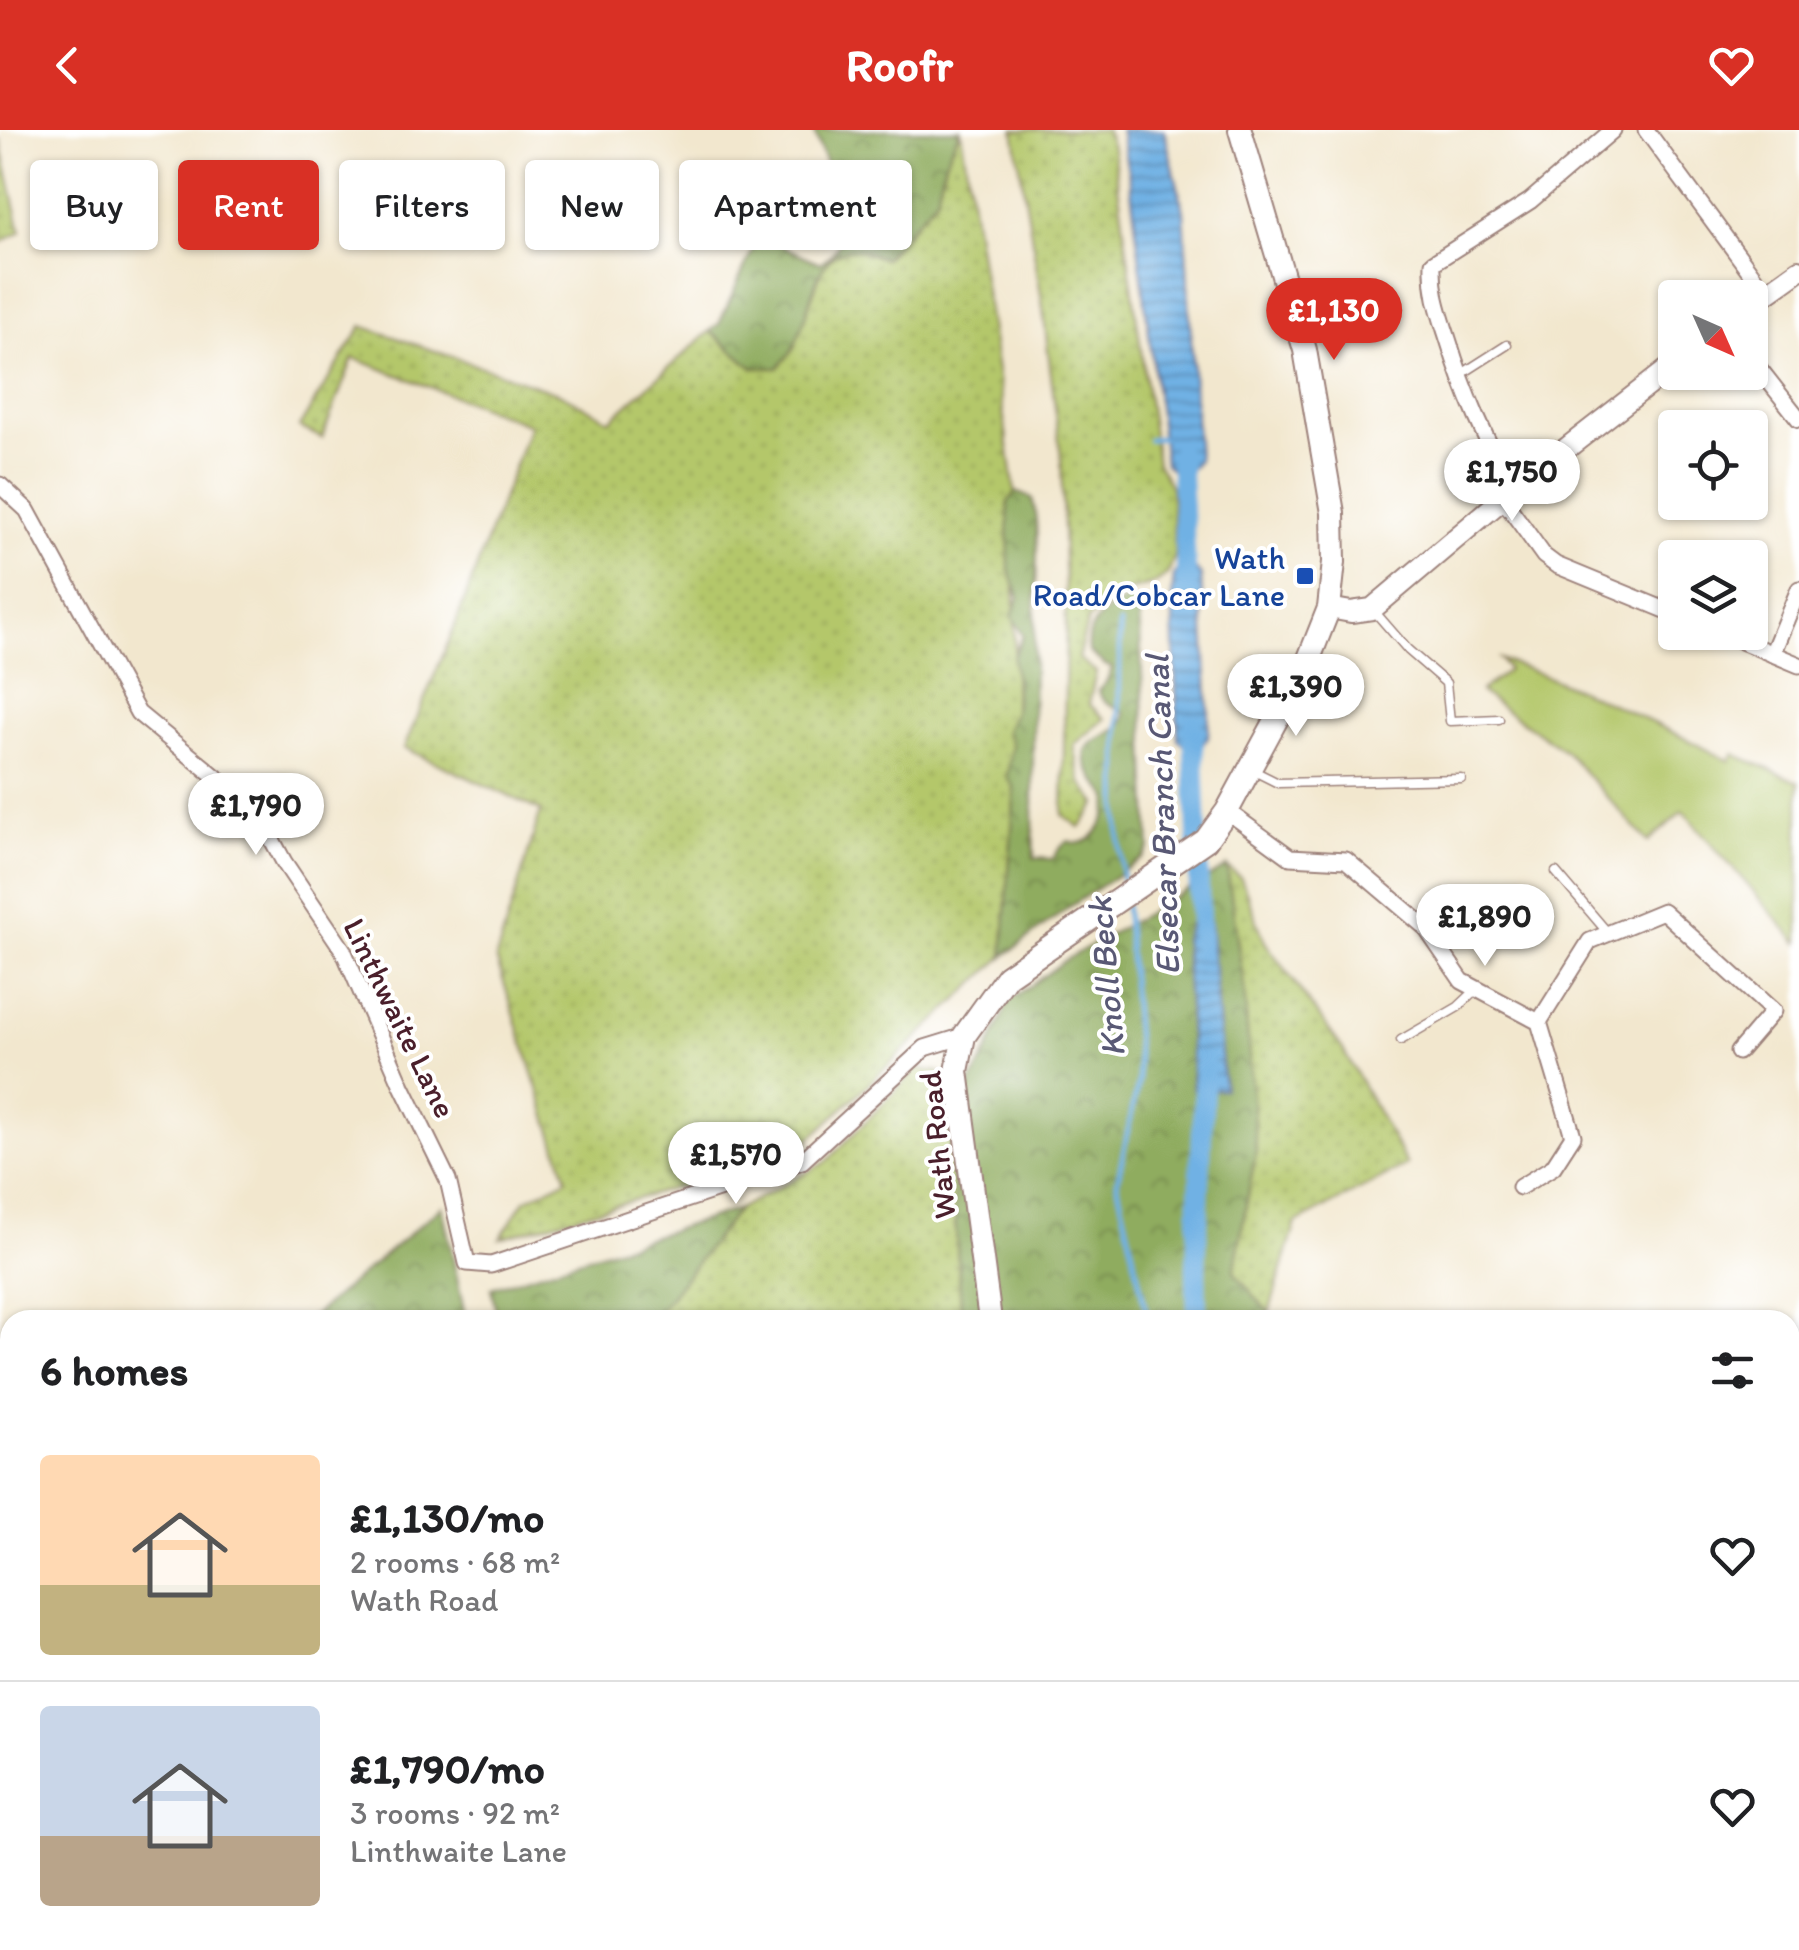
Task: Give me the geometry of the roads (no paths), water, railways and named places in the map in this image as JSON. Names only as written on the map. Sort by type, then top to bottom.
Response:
[{"type":"main road","points":[[1227,811],[1308,662],[1328,608],[1334,562],[1334,513],[1304,350],[1240,130]]},
{"type":"main road","name":"Wath Road","points":[[989,1310],[957,1072],[964,1036],[1007,976],[1206,840],[1227,811]]},
{"type":"street","points":[[1613,130],[1530,201],[1433,263],[1432,288],[1459,376],[1483,435],[1508,494],[1544,556],[1556,565],[1658,607]]},
{"type":"street","points":[[1646,130],[1746,280]]},
{"type":"street","points":[[1768,291],[1799,270]]},
{"type":"street","points":[[1328,608],[1352,612],[1372,609],[1508,494],[1658,377]]},
{"type":"street","points":[[1768,380],[1799,419]]},
{"type":"street","name":"Linthwaite Lane","points":[[0,486],[27,510],[138,713],[256,810],[284,862],[343,950],[448,1180],[468,1263],[491,1266],[802,1161],[925,1048],[964,1036]]},
{"type":"street","points":[[1772,654],[1799,589]]},
{"type":"street","points":[[1763,650],[1799,665]]},
{"type":"street","points":[[1227,811],[1290,857],[1346,860],[1425,928],[1462,982],[1539,1022],[1573,1136],[1552,1168],[1520,1187]]},
{"type":"street","points":[[1539,1022],[1590,941],[1663,911],[1774,1011],[1738,1052]]},
{"type":"lane","points":[[1459,376],[1508,345]]},
{"type":"lane","points":[[1372,609],[1408,650],[1446,683],[1450,721],[1500,718]]},
{"type":"lane","points":[[1250,769],[1278,783],[1462,778]]},
{"type":"lane","points":[[1556,872],[1608,934]]},
{"type":"lane","points":[[1401,1040],[1458,1007],[1476,990]]},
{"type":"water","points":[[1120,130],[1164,130],[1184,210],[1198,460],[1182,478],[1165,464],[1130,181]]},
{"type":"water","points":[[1186,561],[1201,575],[1209,710],[1208,738],[1195,752],[1178,740],[1172,596],[1174,574]]},
{"type":"water","points":[[1192,919],[1210,921],[1224,1089],[1193,1090],[1184,938]]},
{"type":"waterway","points":[[1149,439],[1162,438]]},
{"type":"waterway","name":"Elsecar Branch Canal","points":[[1180,454],[1187,584]]},
{"type":"waterway","name":"Knoll Beck","points":[[1120,624],[1118,814],[1123,886]]},
{"type":"waterway","name":"Elsecar Branch Canal","points":[[1193,728],[1201,944]]},
{"type":"waterway","name":"Knoll Beck","points":[[1125,902],[1139,1079],[1117,1182],[1146,1310]]},
{"type":"waterway","name":"Elsecar Branch Canal","points":[[1197,1310],[1205,1063]]},
{"type":"place","name":"Wath Road/Cobcar Lane","points":[[1305,576]]}]
